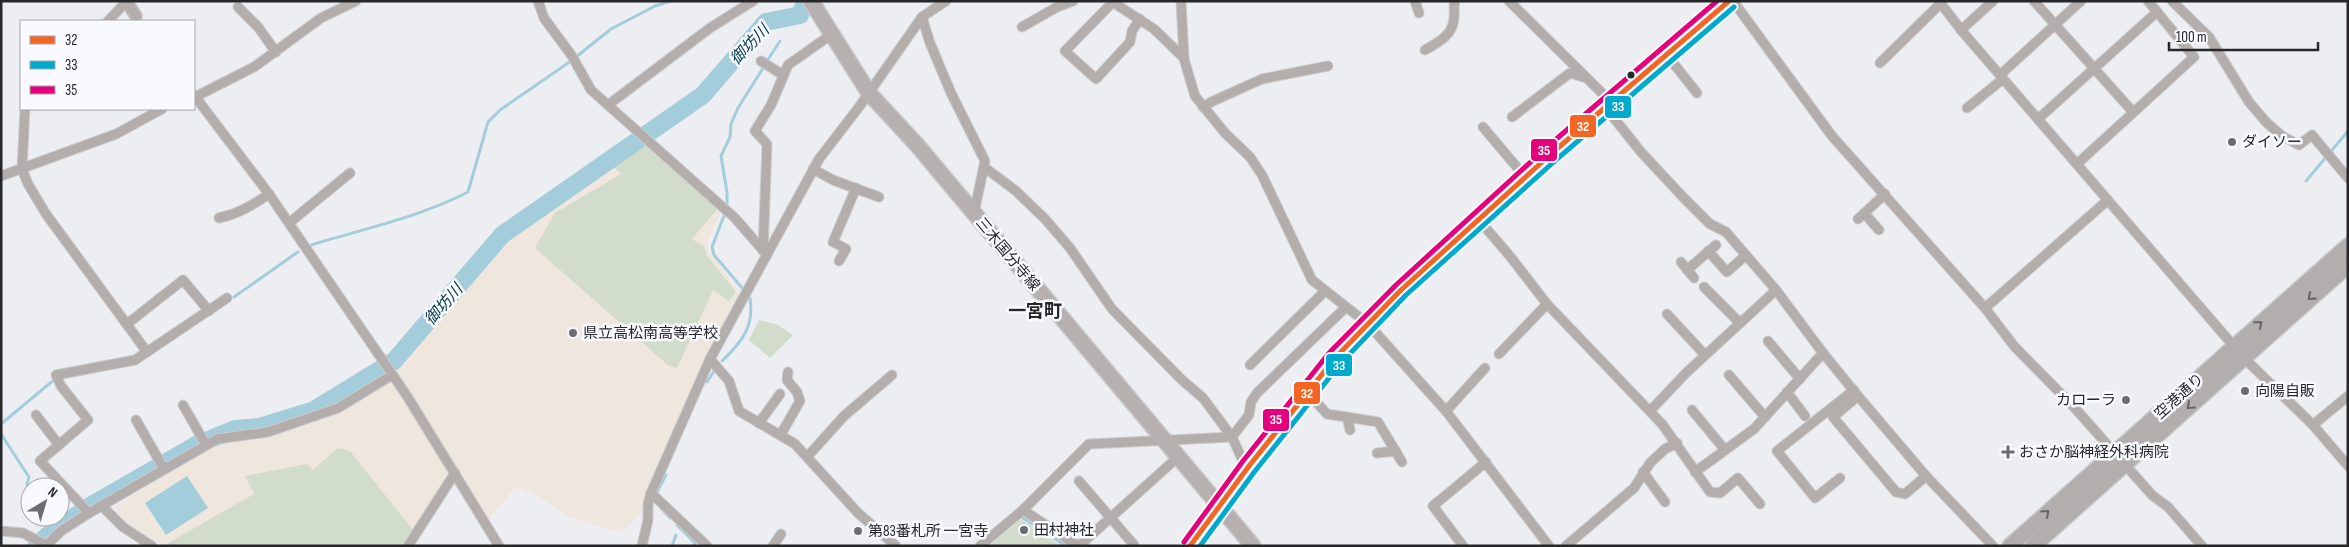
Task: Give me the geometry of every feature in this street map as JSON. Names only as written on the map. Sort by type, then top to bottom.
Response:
[{"type":"highway","name":"空港通り","points":[[2010,546],[2120,458],[2239,352],[2348,246]]},
{"type":"highway","name":"空港通り","points":[[2239,352],[2348,265]]},
{"type":"highway","name":"空港通り","points":[[2033,546],[2120,458]]},
{"type":"main road","points":[[1190,546],[1219,504],[1335,358],[1401,290],[1666,54],[1731,1]]},
{"type":"main road","name":"三木国分寺線","points":[[812,2],[869,93],[918,145],[1253,546]]},
{"type":"street","points":[[109,20],[126,1],[138,19]]},
{"type":"street","points":[[356,1],[321,18],[276,52],[239,76],[195,96],[289,223],[391,374],[455,473],[499,546]]},
{"type":"street","points":[[538,1],[544,18],[573,58],[591,90],[735,218],[765,253]]},
{"type":"street","points":[[608,105],[710,28],[753,1]]},
{"type":"street","points":[[642,546],[648,520],[648,504],[651,493],[710,359],[765,253],[813,169],[841,127],[869,93],[922,17],[946,1]]},
{"type":"street","points":[[1022,27],[1057,7],[1074,1]]},
{"type":"street","points":[[1181,1],[1184,59],[1196,96],[1203,107],[1250,157],[1262,175],[1312,280],[1345,308],[1368,324],[1446,411],[1549,546]]},
{"type":"street","points":[[1415,1],[1419,13]]},
{"type":"street","points":[[1425,50],[1442,40],[1454,25],[1455,1]]},
{"type":"street","points":[[1509,1],[1586,77],[1641,152],[1682,196],[1710,224],[1726,232],[1776,290],[1822,353],[1926,476],[1993,546]]},
{"type":"street","points":[[1731,1],[1832,136],[1985,308],[2014,346],[2120,458],[2152,495],[2168,507],[2202,546]]},
{"type":"street","points":[[1961,30],[1993,1]]},
{"type":"street","points":[[2034,1],[2133,112]]},
{"type":"street","points":[[1967,108],[2080,1]]},
{"type":"street","points":[[2077,164],[2194,57],[2148,1]]},
{"type":"street","points":[[2172,1],[2209,37],[2249,102],[2266,122],[2292,143],[2299,145],[2312,135],[2348,178]]},
{"type":"street","points":[[1140,19],[1132,31],[1130,42],[1096,79],[1065,51],[1112,2],[1140,19],[1176,49],[1184,59]]},
{"type":"street","points":[[1880,63],[1940,2],[2001,77],[2239,352],[2313,425],[2348,466]]},
{"type":"street","points":[[238,7],[258,27],[276,52]]},
{"type":"street","points":[[2038,119],[2157,12]]},
{"type":"street","points":[[922,17],[930,43],[985,161],[974,213]]},
{"type":"street","points":[[765,253],[767,144],[755,131],[771,106],[788,65],[832,34]]},
{"type":"street","points":[[1666,54],[1697,93]]},
{"type":"street","points":[[761,61],[783,75]]},
{"type":"street","points":[[1203,107],[1262,79],[1328,66]]},
{"type":"street","points":[[1512,117],[1570,73],[1586,77]]},
{"type":"street","points":[[25,110],[22,170],[28,184],[46,214],[147,352]]},
{"type":"street","points":[[1,176],[22,170],[116,134],[160,110]]},
{"type":"street","points":[[1484,127],[1526,178]]},
{"type":"street","points":[[984,167],[1016,192],[1044,219],[1070,248],[1112,309],[1182,380],[1203,398],[1232,437],[1243,461],[1249,466]]},
{"type":"street","points":[[813,169],[833,180],[879,197]]},
{"type":"street","points":[[289,223],[350,173]]},
{"type":"street","points":[[839,261],[846,249],[833,242],[856,188]]},
{"type":"street","points":[[219,218],[232,216],[269,194]]},
{"type":"street","points":[[1879,230],[1861,216],[1885,194]]},
{"type":"street","points":[[1985,308],[2108,200]]},
{"type":"street","points":[[1479,220],[1509,254],[1547,304],[1650,411],[1677,443],[1710,492],[1720,493],[1738,478],[1760,504]]},
{"type":"street","points":[[1687,270],[1716,245]]},
{"type":"street","points":[[1708,251],[1727,272],[1746,255]]},
{"type":"street","points":[[1681,262],[1694,278]]},
{"type":"street","points":[[127,324],[183,280],[209,310]]},
{"type":"street","points":[[1704,287],[1740,323]]},
{"type":"street","points":[[1650,411],[1705,355],[1776,290]]},
{"type":"street","points":[[1250,365],[1325,291]]},
{"type":"street","points":[[86,510],[40,461],[88,420],[61,386],[56,375],[136,360],[227,298]]},
{"type":"street","points":[[1499,354],[1547,304]]},
{"type":"street","points":[[980,546],[1023,510],[1089,444],[1232,437],[1249,415],[1251,402],[1257,393],[1345,308]]},
{"type":"street","points":[[1667,314],[1705,355]]},
{"type":"street","points":[[1768,341],[1800,379]]},
{"type":"street","points":[[1695,472],[1754,429],[1822,353]]},
{"type":"street","points":[[710,359],[729,380],[740,411],[781,434],[808,456],[858,512],[896,546]]},
{"type":"street","points":[[1446,411],[1486,368]]},
{"type":"street","points":[[781,434],[800,401],[797,392],[787,380],[788,372]]},
{"type":"street","points":[[1,531],[23,533],[44,544],[86,510],[102,506],[163,466],[217,439],[268,432],[338,408],[391,374]]},
{"type":"street","points":[[808,456],[844,416],[892,375]]},
{"type":"street","points":[[1729,375],[1765,416]]},
{"type":"street","points":[[1787,392],[1805,416]]},
{"type":"street","points":[[1308,393],[1327,414],[1378,422],[1402,462]]},
{"type":"street","points":[[1856,393],[1832,416],[1896,492],[1905,494],[1926,476]]},
{"type":"street","points":[[1840,478],[1815,498],[1777,451],[1856,393]]},
{"type":"street","points":[[759,423],[780,394]]},
{"type":"street","points":[[2313,425],[2348,396]]},
{"type":"street","points":[[183,405],[205,445]]},
{"type":"street","points":[[1692,410],[1725,450]]},
{"type":"street","points":[[36,415],[59,445]]},
{"type":"street","points":[[1348,417],[1350,430]]},
{"type":"street","points":[[136,420],[163,466]]},
{"type":"street","points":[[1566,546],[1634,488],[1650,462],[1665,449],[1677,443]]},
{"type":"street","points":[[1377,453],[1396,451]]},
{"type":"street","points":[[1023,510],[1079,546],[1178,458]]},
{"type":"street","points":[[1463,546],[1433,506],[1486,462]]},
{"type":"street","points":[[1643,472],[1665,502]]},
{"type":"street","points":[[408,546],[455,473]]},
{"type":"street","points":[[1079,482],[1134,545]]},
{"type":"street","points":[[651,493],[707,546]]},
{"type":"street","points":[[102,506],[123,528],[152,546]]},
{"type":"street","points":[[773,546],[781,534]]},
{"type":"shaded area","name":"県立高松南高等学校","points":[[643,142],[722,210],[708,241],[708,249],[741,295],[692,391],[647,488],[644,510],[626,529],[617,532],[569,517],[541,498],[516,487],[489,519],[455,466],[405,546],[163,546],[117,516],[117,505],[218,442],[338,411],[394,371],[501,239]]},
{"type":"green space","points":[[645,144],[718,208],[692,239],[704,246],[708,257],[736,292],[729,301],[713,290],[677,368],[669,366],[535,248],[555,213],[621,174],[612,166]]},
{"type":"green space","points":[[759,320],[778,325],[793,335],[770,358],[749,340]]},
{"type":"green space","points":[[338,448],[350,451],[413,530],[401,546],[171,546],[168,543],[254,494],[245,476],[307,464],[313,470]]},
{"type":"green space","name":"田村神社","points":[[1022,520],[1061,546],[989,546]]},
{"type":"water","points":[[187,476],[208,508],[166,535],[145,503]]},
{"type":"waterway","points":[[311,245],[411,216],[468,192],[488,122],[500,110],[571,61],[611,29],[655,6],[671,1]]},
{"type":"waterway","name":"御坊川","points":[[36,546],[90,506],[196,445],[235,429],[259,427],[314,410],[394,361],[502,235],[703,95],[766,22],[800,15],[806,1]]},
{"type":"waterway","points":[[767,61],[780,41]]},
{"type":"waterway","points":[[727,207],[727,192],[721,156],[730,137],[731,124],[738,108],[763,68]]},
{"type":"waterway","points":[[2306,181],[2348,131]]},
{"type":"waterway","points":[[725,213],[712,247],[714,255],[743,289]]},
{"type":"waterway","points":[[234,297],[298,252]]},
{"type":"waterway","points":[[722,361],[741,341],[745,333],[750,317],[750,298]]},
{"type":"waterway","points":[[707,382],[714,371]]},
{"type":"waterway","points":[[1,424],[55,379]]},
{"type":"waterway","points":[[1,434],[29,477]]},
{"type":"waterway","points":[[657,492],[666,475]]},
{"type":"waterway","points":[[661,508],[670,518]]},
{"type":"waterway","points":[[1021,517],[1066,546]]},
{"type":"waterway","points":[[677,525],[695,543],[694,546]]},
{"type":"waterway","points":[[672,546],[676,535]]},
{"type":"transit line","name":"35","points":[[1184,542],[1243,461],[1329,353],[1396,285],[1547,147],[1717,1]]},
{"type":"transit line","name":"32","points":[[1190,546],[1249,466],[1335,358],[1401,290],[1552,153],[1729,1]]},
{"type":"transit line","name":"33","points":[[1200,546],[1255,471],[1341,363],[1406,295],[1557,159],[1734,7]]},
{"type":"place","name":"ダイソー","points":[[2232,142]]},
{"type":"place","name":"県立高松南高等学校","points":[[573,333]]},
{"type":"place","name":"向陽自販","points":[[2245,391]]},
{"type":"place","name":"カローラ","points":[[2126,400]]},
{"type":"place","name":"おさか脳神経外科病院","points":[[2008,452]]},
{"type":"place","name":"田村神社","points":[[1024,530]]},
{"type":"place","name":"第83番札所 一宮寺","points":[[858,531]]},
{"type":"district","name":"一宮町","points":[[1035,311]]}]
